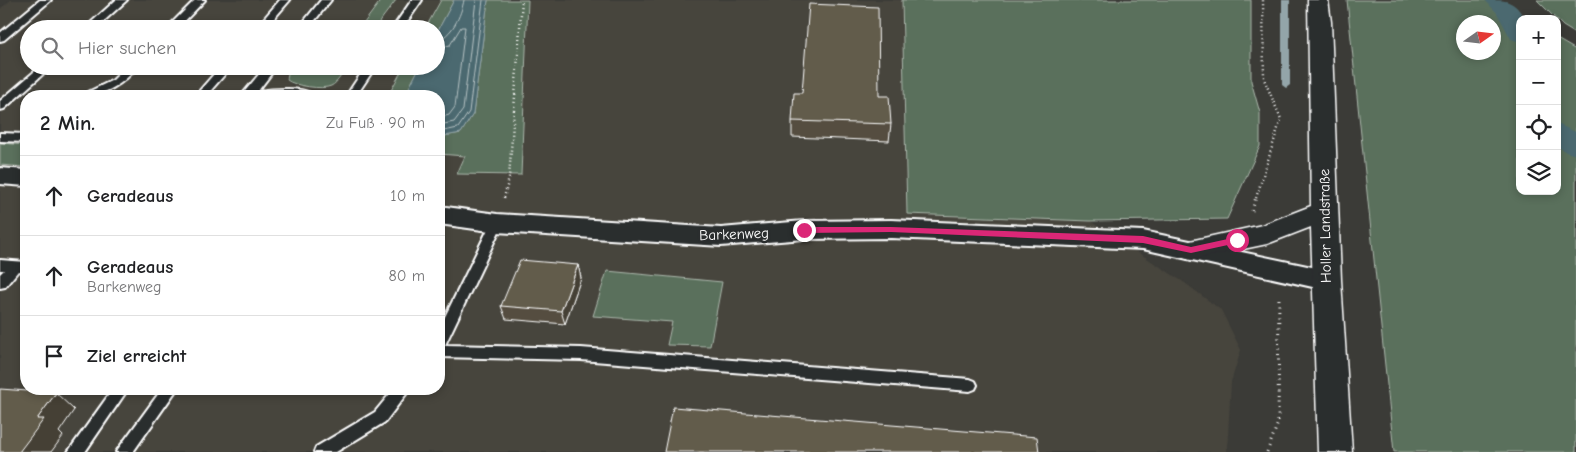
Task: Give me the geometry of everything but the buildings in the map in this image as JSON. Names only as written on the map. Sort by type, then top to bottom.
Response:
[{"type":"main road","name":"Holler Landstraße","points":[[1318,0],[1326,280],[1335,452]]},
{"type":"main road","points":[[1191,250],[1267,234],[1324,211]]},
{"type":"street","points":[[0,176],[20,178]]},
{"type":"street","name":"Barkenweg","points":[[445,216],[497,223],[721,237],[804,230],[891,230],[1143,240],[1326,280]]},
{"type":"lane","points":[[22,20],[46,0]]},
{"type":"lane","points":[[99,20],[122,0]]},
{"type":"lane","points":[[180,20],[200,0]]},
{"type":"lane","points":[[268,20],[285,0]]},
{"type":"lane","points":[[310,20],[326,0]]},
{"type":"lane","points":[[403,20],[417,0]]},
{"type":"lane","points":[[0,38],[20,21]]},
{"type":"lane","points":[[20,90],[37,75]]},
{"type":"lane","points":[[99,90],[117,82],[124,75]]},
{"type":"lane","points":[[205,90],[219,75]]},
{"type":"lane","points":[[252,90],[264,75]]},
{"type":"lane","points":[[354,90],[365,75]]},
{"type":"lane","points":[[0,108],[20,90]]},
{"type":"lane","points":[[0,137],[20,137]]},
{"type":"lane","points":[[445,331],[497,223]]},
{"type":"lane","points":[[0,265],[20,266]]},
{"type":"lane","points":[[0,283],[20,267]]},
{"type":"lane","points":[[445,351],[581,354],[970,385]]},
{"type":"lane","points":[[76,452],[117,395]]},
{"type":"lane","points":[[124,452],[166,395]]},
{"type":"lane","points":[[322,452],[380,417],[399,395]]},
{"type":"path","points":[[497,223],[509,178],[522,0]]},
{"type":"shaded area","points":[[11,0],[381,0],[366,20],[20,20],[20,75],[288,75],[287,80],[292,85],[324,87],[334,84],[340,75],[399,75],[391,90],[20,90],[20,145],[0,143],[0,9]]},
{"type":"shaded area","points":[[396,0],[441,0],[430,20],[381,20]]},
{"type":"shaded area","points":[[528,0],[902,0],[907,214],[1090,221],[1185,283],[1221,310],[1241,350],[1231,382],[1227,452],[0,452],[0,165],[20,167],[20,395],[445,395],[445,154],[465,156],[457,173],[521,175]],"holes":[[[672,322],[710,346],[667,345]]]},
{"type":"green space","points":[[381,0],[396,0],[381,20],[366,20]]},
{"type":"green space","points":[[441,0],[454,0],[443,20],[430,20]]},
{"type":"green space","points":[[488,0],[528,0],[521,175],[457,174],[465,156],[445,154],[445,136],[461,133],[473,114]]},
{"type":"green space","points":[[902,0],[1251,0],[1251,81],[1260,113],[1260,146],[1227,219],[1090,221],[907,214]]},
{"type":"green space","points":[[1347,0],[1493,0],[1517,15],[1516,195],[1561,195],[1561,41],[1576,50],[1576,452],[1394,452]]},
{"type":"green space","points":[[1537,0],[1576,0],[1576,34],[1561,24],[1561,15],[1552,15]]},
{"type":"green space","points":[[288,75],[341,75],[334,85],[322,88],[302,86],[287,80]]},
{"type":"green space","points":[[399,75],[416,75],[408,90],[391,90]]},
{"type":"green space","points":[[0,143],[20,145],[20,167],[0,165]]},
{"type":"green space","points":[[607,271],[722,282],[710,346],[667,345],[672,322],[593,316]]},
{"type":"water","points":[[454,0],[488,0],[473,114],[461,133],[445,136],[445,90],[408,90],[416,75],[445,75],[445,20],[443,20]]},
{"type":"waterway","points":[[1286,0],[1286,85]]},
{"type":"waterway","points":[[1497,0],[1508,9],[1516,26]]},
{"type":"waterway","points":[[1561,136],[1576,145]]},
{"type":"route","points":[[804,230],[891,230],[1143,240],[1191,250],[1237,240]]}]
